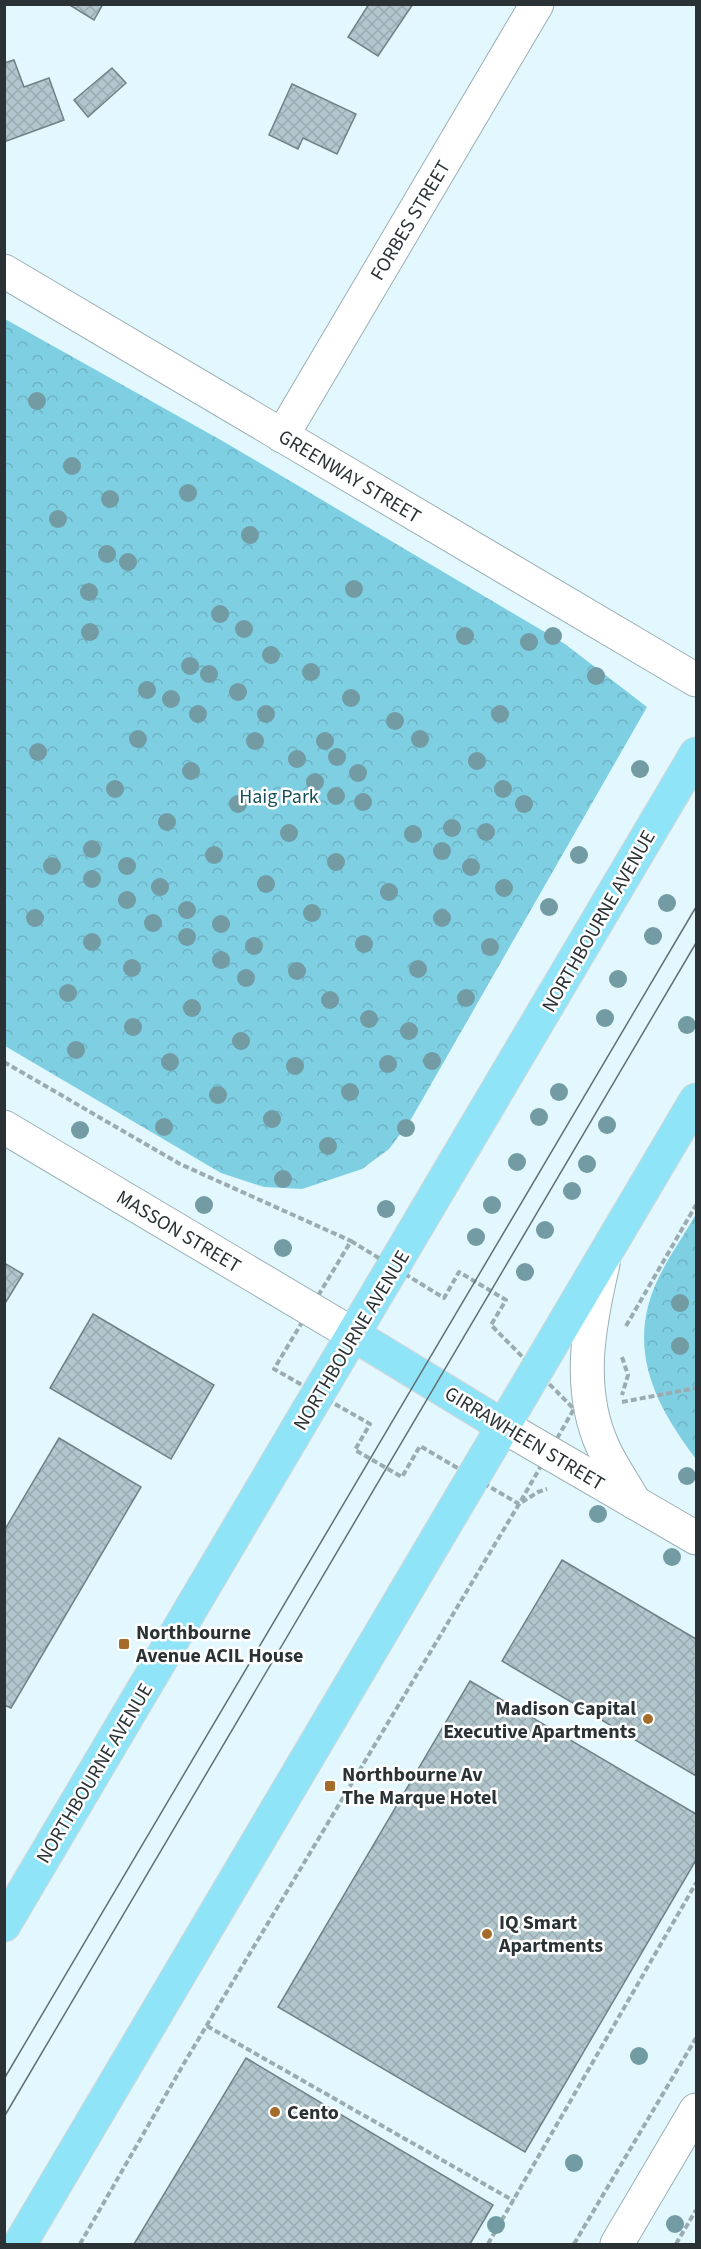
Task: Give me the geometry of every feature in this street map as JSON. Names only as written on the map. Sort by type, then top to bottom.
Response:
[{"type":"highway","name":"NORTHBOURNE AVENUE","points":[[4,1925],[696,754]]},
{"type":"highway","points":[[20,2244],[696,1100]]},
{"type":"highway","name":"GIRRAWHEEN STREET","points":[[354,1335],[503,1426]]},
{"type":"street","name":"FORBES STREET","points":[[282,436],[537,4]]},
{"type":"street","name":"GREENWAY STREET","points":[[4,271],[696,680]]},
{"type":"street","name":"MASSON STREET","points":[[4,1127],[354,1335]]},
{"type":"street","points":[[605,1256],[593,1306],[586,1355],[588,1397],[603,1447],[635,1503]]},
{"type":"street","name":"GIRRAWHEEN STREET","points":[[503,1426],[696,1538]]},
{"type":"street","points":[[617,2244],[696,2109]]},
{"type":"path","points":[[4,1062],[180,1164],[351,1241]]},
{"type":"path","points":[[628,1322],[696,1205]]},
{"type":"path","points":[[617,1402],[646,1400],[696,1388]]},
{"type":"path","points":[[80,2244],[207,2026],[519,1504]]},
{"type":"path","points":[[488,2244],[696,1883]]},
{"type":"path","points":[[207,2026],[514,2200]]},
{"type":"path","points":[[574,2244],[696,2038]]},
{"type":"path","points":[[676,2244],[696,2210]]},
{"type":"green space","name":"Haig Park","points":[[5,319],[226,443],[565,644],[647,707],[410,1121],[389,1149],[362,1169],[302,1189],[264,1187],[221,1173],[5,1046]]},
{"type":"green space","points":[[696,1214],[696,1459],[667,1416],[656,1394],[648,1371],[644,1348],[645,1324],[650,1299],[661,1273]]},
{"type":"building","points":[[68,4],[103,4],[94,20]]},
{"type":"building","points":[[369,4],[413,4],[378,56],[348,37]]},
{"type":"building","points":[[14,60],[24,87],[49,78],[64,120],[4,142],[4,63]]},
{"type":"building","points":[[112,68],[126,83],[88,117],[74,100]]},
{"type":"building","points":[[292,84],[356,114],[337,154],[303,138],[298,149],[269,135]]},
{"type":"building","points":[[4,1263],[23,1274],[4,1305]]},
{"type":"building","points":[[93,1314],[214,1385],[171,1459],[50,1388]]},
{"type":"building","points":[[59,1438],[141,1487],[11,1708],[4,1705],[4,1531]]},
{"type":"building","name":"Madison Capital Executive Apartments","points":[[562,1560],[696,1639],[696,1776],[502,1661]]},
{"type":"building","name":"IQ Smart Apartments","points":[[470,1681],[696,1814],[696,1860],[525,2152],[278,2007]]},
{"type":"building","name":"Cento","points":[[246,2058],[493,2205],[470,2244],[134,2244]]},
{"type":"tram line","points":[[4,2079],[696,907]]},
{"type":"tram line","points":[[4,2117],[696,943]]},
{"type":"place","name":"Northbourne Avenue ACIL House","points":[[124,1644]]},
{"type":"place","name":"Madison Capital Executive Apartments","points":[[648,1719]]},
{"type":"place","name":"Northbourne Av The Marque Hotel","points":[[330,1786]]},
{"type":"place","name":"IQ Smart Apartments","points":[[487,1934]]},
{"type":"place","name":"Cento","points":[[275,2112]]}]
